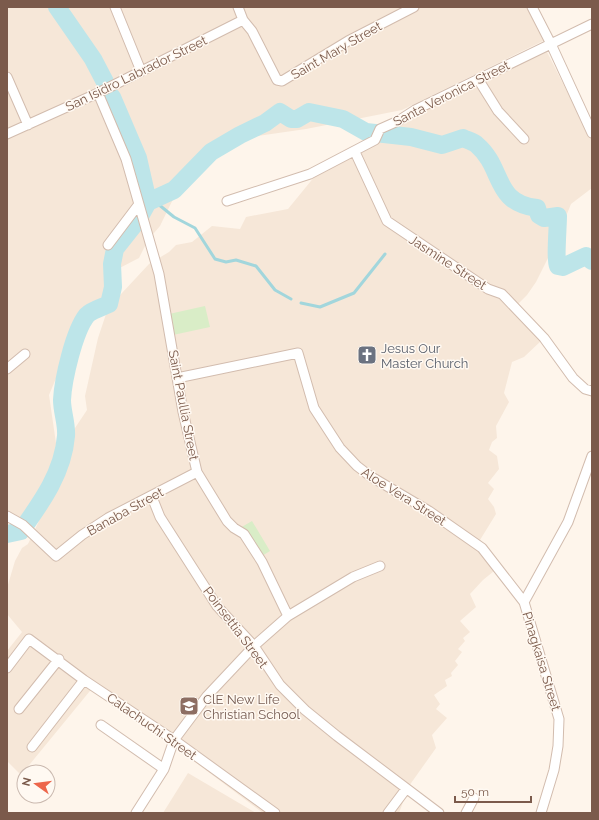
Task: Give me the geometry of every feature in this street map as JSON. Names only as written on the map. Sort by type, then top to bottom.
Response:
[{"type":"street","points":[[115,7],[141,71]]},
{"type":"street","name":"Saint Mary Street","points":[[238,7],[243,20],[252,31],[277,80],[282,81],[348,41],[414,7]]},
{"type":"street","points":[[532,7],[551,44],[592,133]]},
{"type":"street","name":"San Isidro Labrador Street","points":[[7,134],[98,93],[243,20]]},
{"type":"street","name":"Santa Veronica Street","points":[[227,201],[310,174],[355,152],[375,140],[380,129],[398,121],[415,110],[592,24]]},
{"type":"street","points":[[7,77],[28,125]]},
{"type":"street","points":[[478,79],[494,106],[524,139]]},
{"type":"street","name":"Saint Paullia Street","points":[[98,93],[126,159],[137,190],[141,211],[159,274],[177,378],[197,472],[227,521],[234,528],[244,534],[262,562],[288,616]]},
{"type":"street","name":"Jasmine Street","points":[[355,152],[387,221],[488,289],[502,294],[544,338],[573,378],[585,389],[592,391]]},
{"type":"street","points":[[108,245],[141,211]]},
{"type":"street","name":"Aloe Vera Street","points":[[177,378],[298,353],[314,408],[340,448],[357,466],[370,476],[429,511],[482,548],[524,602]]},
{"type":"street","points":[[7,369],[24,354]]},
{"type":"street","points":[[524,602],[568,522],[592,456]]},
{"type":"street","name":"Banaba Street","points":[[7,516],[23,525],[30,534],[56,556],[82,535],[108,518],[197,472]]},
{"type":"street","name":"Poinsettia Street","points":[[152,496],[160,517],[217,606],[254,646],[280,685],[305,710],[439,813]]},
{"type":"street","points":[[136,813],[164,769],[174,740],[207,696],[254,646],[288,616],[353,577],[380,566]]},
{"type":"street","name":"Pinagkaisa Street","points":[[524,602],[559,719],[558,746],[554,770],[541,813]]},
{"type":"street","name":"Calachuchi Street","points":[[7,668],[29,639],[59,659],[84,680],[174,740],[275,813]]},
{"type":"street","points":[[19,709],[59,659]]},
{"type":"street","points":[[32,747],[84,680]]},
{"type":"street","points":[[101,725],[164,769]]},
{"type":"street","points":[[388,813],[406,789]]},
{"type":"street","points":[[466,813],[474,798]]},
{"type":"shaded area","points":[[7,7],[531,7],[545,40],[402,110],[306,129],[243,138],[224,144],[221,151],[202,163],[177,191],[160,226],[148,240],[139,258],[104,276],[105,299],[83,318],[75,333],[49,395],[58,457],[19,526],[7,521]]},
{"type":"shaded area","points":[[546,50],[592,141],[592,188],[571,204],[554,246],[536,282],[527,295],[517,305],[542,340],[524,357],[512,362],[504,393],[509,402],[496,426],[497,438],[492,442],[489,450],[497,456],[499,469],[488,483],[494,489],[488,499],[494,507],[496,514],[480,540],[499,567],[483,580],[470,594],[476,607],[460,621],[470,632],[463,638],[465,641],[458,649],[462,652],[455,661],[458,665],[451,673],[452,676],[445,680],[447,686],[434,695],[440,704],[436,709],[447,718],[432,735],[436,748],[409,786],[399,813],[263,813],[94,686],[30,764],[16,764],[16,770],[7,761],[7,651],[22,632],[7,614],[7,588],[15,561],[22,548],[28,544],[60,477],[71,434],[87,410],[85,396],[98,338],[108,308],[149,264],[169,252],[176,245],[192,242],[212,226],[240,229],[246,217],[288,209],[324,165],[347,154],[431,106],[507,71]]},
{"type":"shaded area","points":[[188,773],[256,813],[163,813]]},
{"type":"green space","points":[[205,306],[210,327],[173,335],[169,314]]},
{"type":"green space","points":[[252,521],[270,551],[257,559],[240,528]]},
{"type":"waterway","points":[[57,7],[93,59],[105,82]]},
{"type":"waterway","points":[[7,534],[21,531],[36,510],[56,475],[61,463],[66,436],[62,400],[64,381],[78,332],[82,322],[89,313],[109,304],[113,287],[112,264],[115,249],[138,220],[148,202],[138,158],[112,97]]},
{"type":"waterway","points":[[148,202],[174,190],[211,152],[240,135],[265,123],[280,112],[291,119],[297,119],[309,112],[343,119],[366,132],[411,137],[442,145],[463,138],[474,143],[486,154],[506,192],[513,199],[523,205],[537,208],[539,215],[544,218],[558,216],[558,266],[563,267],[586,256],[592,261]]},
{"type":"waterway","points":[[148,202],[158,204],[174,217],[195,228],[215,259],[226,262],[236,260],[256,266],[275,290],[291,299]]},
{"type":"waterway","points":[[301,303],[320,307],[354,293],[385,254]]},
{"type":"place","name":"Jesus Our Master Church","points":[[367,355]]},
{"type":"place","name":"ClE New Life Christian School","points":[[189,706]]}]
